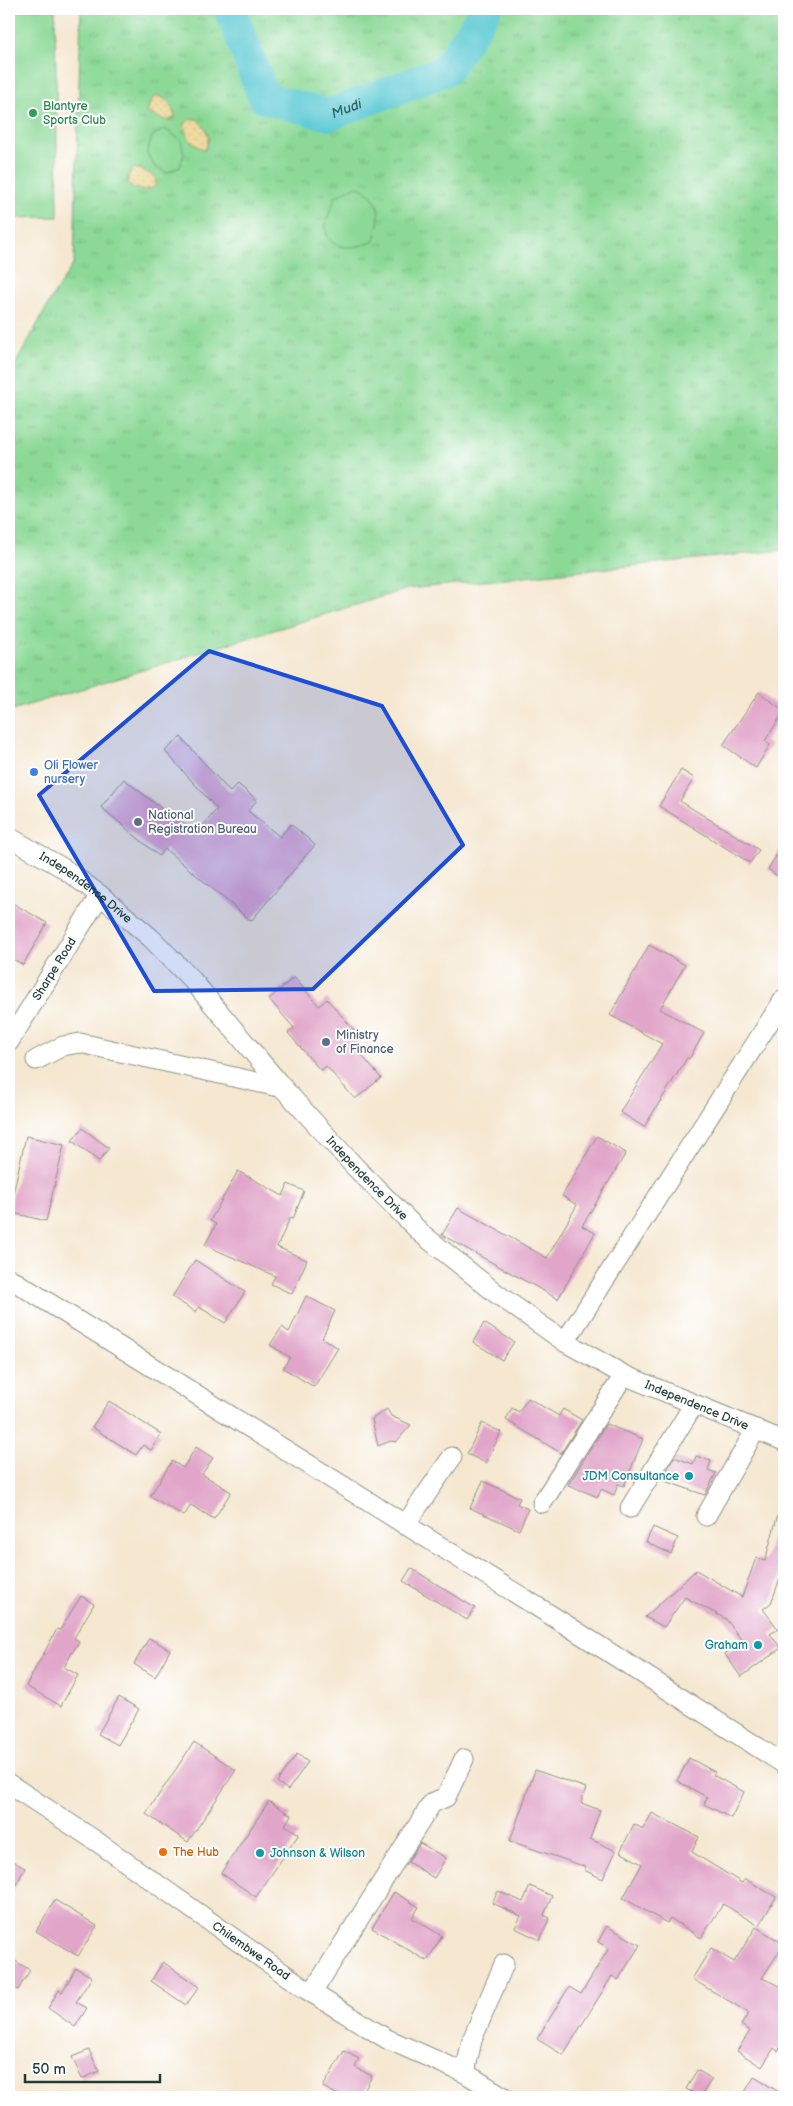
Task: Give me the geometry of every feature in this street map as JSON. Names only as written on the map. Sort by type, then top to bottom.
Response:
[{"type":"street","name":"Independence Drive","points":[[9,837],[48,858],[100,895],[151,938],[175,962],[355,1168],[422,1234],[497,1294],[565,1342],[624,1375],[784,1441]]},
{"type":"street","name":"Sharpe Road","points":[[9,1042],[100,895]]},
{"type":"street","points":[[565,1342],[784,1000]]},
{"type":"street","points":[[36,1060],[63,1046],[80,1043],[284,1088]]},
{"type":"street","points":[[9,1278],[784,1764]]},
{"type":"street","points":[[542,1503],[624,1375]]},
{"type":"street","points":[[630,1508],[694,1404]]},
{"type":"street","points":[[706,1516],[756,1429]]},
{"type":"street","points":[[405,1525],[452,1457]]},
{"type":"street","points":[[312,1992],[432,1803],[446,1797],[464,1759]]},
{"type":"street","name":"Chilembwe Road","points":[[9,1784],[96,1841],[312,1992],[387,2039],[465,2073],[504,2097]]},
{"type":"street","points":[[465,2073],[472,2040],[504,1964]]},
{"type":"highlighted area","points":[[209,651],[382,706],[463,845],[313,989],[154,991],[39,795]]},
{"type":"green space","name":"Blantyre Sports Club","points":[[9,9],[55,9],[58,217],[9,218]]},
{"type":"green space","name":"Blantyre Sports Club","points":[[81,9],[784,9],[784,550],[408,589],[9,711],[9,376],[54,294],[74,263]]},
{"type":"green space","points":[[165,129],[181,140],[184,154],[180,166],[167,173],[155,167],[147,153],[152,136]]},
{"type":"green space","points":[[357,186],[372,196],[376,202],[379,216],[376,233],[373,242],[353,247],[339,246],[329,238],[326,230],[328,217],[336,196]]},
{"type":"sand","points":[[157,95],[169,103],[175,117],[168,121],[147,113],[150,102]]},
{"type":"sand","points":[[190,119],[197,119],[205,128],[209,138],[205,150],[197,146],[186,134],[184,125]]},
{"type":"sand","points":[[133,168],[143,170],[155,177],[156,186],[142,190],[128,185],[128,176]]},
{"type":"building","points":[[759,692],[784,711],[765,741],[770,745],[756,768],[723,745]]},
{"type":"building","points":[[181,737],[230,792],[238,784],[257,800],[248,811],[280,837],[291,824],[315,845],[251,921],[165,849],[159,856],[101,807],[124,779],[195,835],[217,809],[165,751]]},
{"type":"building","points":[[681,770],[694,778],[680,801],[759,850],[750,863],[659,806]]},
{"type":"building","points":[[784,843],[784,881],[768,869]]},
{"type":"building","points":[[9,901],[47,923],[23,965],[9,957]]},
{"type":"building","points":[[649,945],[685,965],[660,1009],[704,1033],[644,1127],[620,1112],[662,1044],[610,1015]]},
{"type":"building","name":"Ministry of Finance","points":[[294,977],[319,1006],[327,999],[361,1038],[353,1045],[381,1078],[355,1099],[326,1066],[321,1071],[288,1033],[294,1028],[269,999]]},
{"type":"building","points":[[82,1128],[109,1148],[99,1161],[72,1141]]},
{"type":"building","points":[[26,1136],[64,1145],[46,1221],[9,1212]]},
{"type":"building","points":[[597,1136],[626,1153],[582,1226],[595,1233],[558,1299],[442,1235],[458,1208],[547,1258],[577,1205],[562,1196]]},
{"type":"building","points":[[238,1171],[283,1196],[288,1184],[304,1191],[293,1219],[290,1218],[277,1247],[307,1260],[292,1294],[271,1284],[275,1276],[205,1245],[216,1224],[210,1221]]},
{"type":"building","points":[[195,1260],[245,1292],[225,1323],[199,1307],[196,1312],[172,1297]]},
{"type":"building","points":[[306,1296],[335,1311],[322,1338],[338,1348],[314,1387],[283,1368],[290,1357],[270,1345],[282,1327],[289,1332]]},
{"type":"building","points":[[484,1323],[514,1342],[502,1360],[473,1342]]},
{"type":"building","points":[[528,1398],[559,1416],[563,1409],[582,1420],[561,1453],[506,1420],[512,1408],[519,1412]]},
{"type":"building","points":[[109,1401],[161,1434],[151,1450],[143,1445],[136,1455],[92,1427]]},
{"type":"building","points":[[387,1409],[391,1416],[411,1425],[396,1442],[391,1441],[378,1446],[372,1419]]},
{"type":"building","points":[[482,1423],[501,1432],[486,1463],[467,1454]]},
{"type":"building","points":[[606,1424],[643,1439],[624,1486],[618,1484],[614,1495],[601,1489],[598,1497],[568,1485]]},
{"type":"building","points":[[196,1447],[213,1458],[202,1474],[231,1492],[214,1519],[191,1505],[184,1516],[150,1496],[172,1461],[183,1468]]},
{"type":"building","name":"JDM Consultance","points":[[696,1456],[711,1461],[708,1470],[716,1473],[705,1495],[662,1480],[674,1457],[693,1464]]},
{"type":"building","points":[[483,1481],[520,1498],[517,1504],[528,1509],[519,1530],[470,1508]]},
{"type":"building","points":[[780,1507],[784,1508],[784,1553],[780,1567],[784,1568],[771,1603],[763,1609],[778,1629],[770,1634],[781,1648],[741,1677],[725,1654],[742,1641],[726,1619],[685,1597],[664,1627],[645,1617],[696,1570],[742,1597],[756,1558],[765,1561]]},
{"type":"building","points":[[653,1527],[678,1538],[671,1554],[646,1542]]},
{"type":"building","points":[[411,1568],[475,1608],[467,1620],[403,1581]]},
{"type":"building","points":[[81,1596],[94,1604],[74,1638],[79,1641],[64,1667],[78,1675],[61,1706],[26,1686],[57,1629],[60,1630]]},
{"type":"building","points":[[149,1638],[170,1650],[155,1677],[134,1664]]},
{"type":"building","points":[[119,1697],[139,1709],[118,1745],[98,1734]]},
{"type":"building","points":[[194,1742],[236,1770],[188,1842],[146,1814]]},
{"type":"building","points":[[297,1754],[308,1762],[288,1790],[277,1782]]},
{"type":"building","points":[[689,1758],[715,1772],[713,1775],[744,1792],[731,1818],[704,1804],[707,1797],[677,1781]]},
{"type":"building","points":[[535,1770],[586,1788],[581,1803],[600,1810],[590,1839],[616,1851],[603,1879],[584,1870],[586,1867],[510,1841]]},
{"type":"building","name":"Johnson & Wilson","points":[[269,1801],[291,1815],[285,1825],[299,1834],[256,1897],[221,1873]]},
{"type":"building","points":[[652,1813],[699,1837],[692,1852],[742,1883],[745,1879],[776,1897],[759,1926],[723,1904],[701,1938],[670,1918],[667,1923],[623,1898],[642,1864],[620,1852],[634,1824],[643,1829]]},
{"type":"building","points":[[420,1843],[446,1858],[434,1878],[408,1862]]},
{"type":"building","points":[[9,1859],[25,1868],[9,1898]]},
{"type":"building","points":[[530,1886],[552,1896],[544,1915],[550,1918],[540,1940],[515,1928],[521,1916],[492,1903],[498,1891],[523,1902]]},
{"type":"building","points":[[394,1892],[419,1907],[412,1918],[442,1936],[427,1961],[372,1928]]},
{"type":"building","points":[[55,1900],[97,1926],[78,1956],[36,1931]]},
{"type":"building","points":[[607,1926],[640,1945],[618,1980],[612,1976],[563,2055],[537,2039],[569,1987],[581,1994],[609,1948],[598,1942]]},
{"type":"building","points":[[756,1927],[784,1944],[762,1978],[784,1988],[784,2040],[778,2051],[774,2048],[762,2067],[737,2051],[750,2031],[741,2025],[749,2013],[692,1979],[711,1948],[734,1962]]},
{"type":"building","points":[[9,1957],[30,1970],[18,1990],[9,1984]]},
{"type":"building","points":[[163,1962],[199,1987],[186,2005],[151,1981]]},
{"type":"building","points":[[76,1968],[92,1977],[76,2002],[87,2008],[75,2027],[48,2008],[59,1990],[62,1992]]},
{"type":"building","points":[[89,2050],[99,2071],[82,2079],[72,2057]]},
{"type":"building","points":[[344,2051],[359,2059],[355,2067],[372,2076],[361,2097],[342,2097],[323,2087]]},
{"type":"building","points":[[697,2070],[712,2079],[700,2097],[686,2089]]},
{"type":"building","points":[[754,2077],[784,2095],[784,2097],[742,2097]]},
{"type":"waterway","name":"Mudi","points":[[230,9],[264,98],[329,115],[446,70],[486,9]]},
{"type":"place","name":"Blantyre Sports Club","points":[[33,113]]},
{"type":"place","name":"Oli Flower nursery","points":[[34,772]]},
{"type":"place","name":"National Registration Bureau","points":[[138,822]]},
{"type":"place","name":"Ministry of Finance","points":[[326,1042]]},
{"type":"place","name":"JDM Consultance","points":[[689,1476]]},
{"type":"place","name":"Graham","points":[[758,1645]]},
{"type":"place","name":"The Hub","points":[[163,1852]]},
{"type":"place","name":"Johnson & Wilson","points":[[260,1853]]}]
